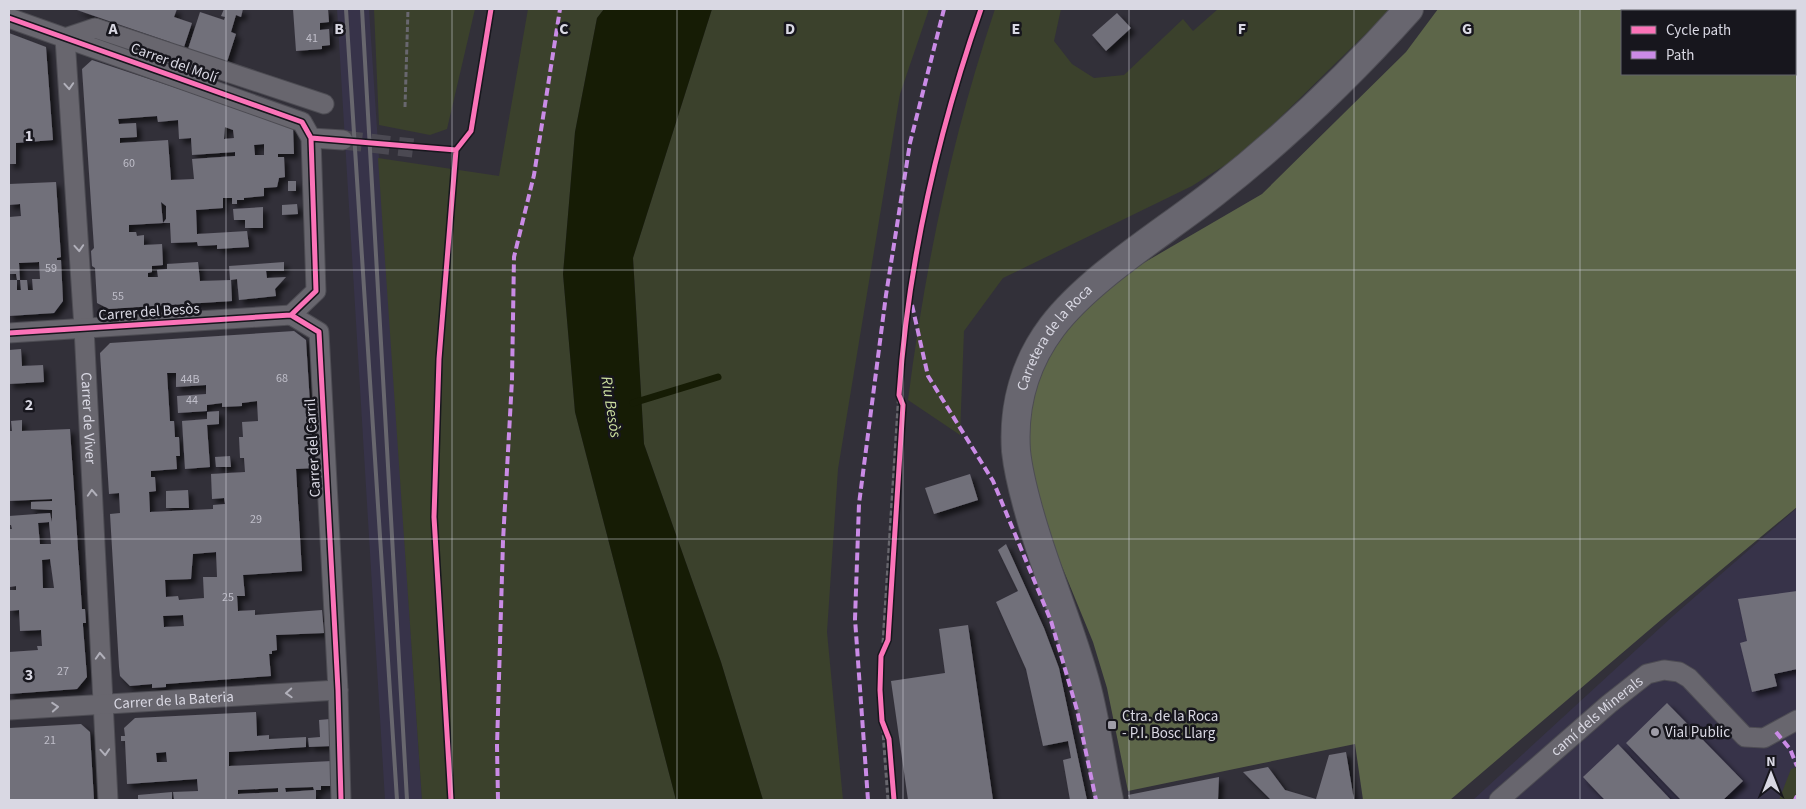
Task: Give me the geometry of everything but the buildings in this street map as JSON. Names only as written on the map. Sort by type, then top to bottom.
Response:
[{"type":"street","name":"Carretera de la Roca","points":[[1109,800],[1086,685],[1038,545],[1022,485],[1016,453],[1015,423],[1025,376],[1039,346],[1052,326],[1090,287],[1215,193],[1275,142],[1379,42],[1409,9]]},
{"type":"street","name":"Carrer del Molí","points":[[9,18],[307,130],[343,140]]},
{"type":"street","name":"Carrer del Molí","points":[[66,38],[95,28],[324,104]]},
{"type":"street","name":"Carrer de Viver","points":[[66,38],[84,328],[108,800]]},
{"type":"street","points":[[291,315],[316,291],[307,130]]},
{"type":"street","name":"Carrer del Besòs","points":[[9,334],[291,315]]},
{"type":"street","name":"Carrer del Carril","points":[[291,315],[319,332],[338,690],[341,800]]},
{"type":"street","name":"camí dels Minerals","points":[[1499,800],[1609,704],[1647,674],[1664,670],[1679,672],[1689,678],[1745,737],[1764,738],[1797,720]]},
{"type":"street","name":"Carrer de la Bateria","points":[[9,710],[338,690]]},
{"type":"path","points":[[405,107],[408,9]]},
{"type":"path","points":[[413,148],[456,150],[471,131],[491,9]]},
{"type":"path","points":[[888,800],[880,690],[881,656],[888,640],[903,404],[899,395],[909,295],[926,196],[981,9]]},
{"type":"path","points":[[882,721],[889,739],[894,800]]},
{"type":"shaded area","points":[[337,9],[369,9],[422,800],[385,800]]},
{"type":"shaded area","points":[[374,9],[475,9],[447,129],[430,135],[379,125]]},
{"type":"shaded area","points":[[528,9],[604,9],[597,18],[575,132],[563,274],[575,412],[676,800],[422,800],[378,158],[499,176]]},
{"type":"shaded area","points":[[712,9],[929,9],[900,94],[838,469],[827,632],[843,800],[763,800],[721,662],[644,444],[633,258]]},
{"type":"shaded area","points":[[995,9],[1061,9],[1054,41],[1072,64],[1094,78],[1124,75],[1183,19],[1193,31],[1218,9],[1391,9],[1244,153],[1192,186],[1003,278],[964,331],[960,435],[908,400],[923,301],[942,202],[966,105]]},
{"type":"shaded area","points":[[1438,9],[1797,9],[1797,507],[1662,619],[1450,800],[1363,800],[1355,744],[1128,791],[1107,688],[1093,642],[1040,513],[1013,402],[1017,361],[1037,325],[1262,194],[1406,52]]},
{"type":"shaded area","points":[[1797,508],[1797,792],[1792,800],[1473,800],[1673,616]]},
{"type":"shaded area","points":[[1797,767],[1797,800],[1779,800],[1791,769]]},
{"type":"water","name":"Riu Besòs","points":[[604,9],[712,9],[633,258],[644,444],[721,662],[763,800],[676,800],[575,412],[563,274],[575,132],[597,18]]},
{"type":"waterway","points":[[633,403],[718,377]]},
{"type":"tunnel","points":[[343,140],[413,148]]},
{"type":"railway","points":[[346,9],[397,800]]},
{"type":"railway","points":[[362,9],[407,800]]},
{"type":"marked path","points":[[498,800],[497,746],[503,541],[512,380],[514,257],[534,175],[560,9]]},
{"type":"marked path","points":[[868,800],[855,619],[859,504],[886,295],[910,143],[944,9]]},
{"type":"marked path","points":[[912,305],[928,376],[993,481],[1051,621],[1077,710],[1096,800]]},
{"type":"marked path","points":[[1776,732],[1790,749],[1797,766]]},
{"type":"marked path","points":[[1795,800],[1797,796]]},
{"type":"cycle path","points":[[456,150],[471,131],[491,9]]},
{"type":"cycle path","points":[[894,800],[889,739],[882,721],[880,690],[881,656],[888,640],[903,405],[899,395],[903,345],[917,248],[938,151],[965,56],[981,9]]},
{"type":"cycle path","points":[[9,18],[302,122],[311,138],[316,291],[291,315]]},
{"type":"cycle path","points":[[311,138],[456,150]]},
{"type":"cycle path","points":[[451,800],[434,517],[439,359],[456,150]]},
{"type":"cycle path","points":[[291,315],[319,332],[338,690],[341,800]]},
{"type":"cycle path","points":[[9,333],[291,315]]},
{"type":"place","name":"Ctra. de la Roca - P.I. Bosc Llarg","points":[[1112,725]]},
{"type":"place","name":"Vial Public","points":[[1655,732]]}]
